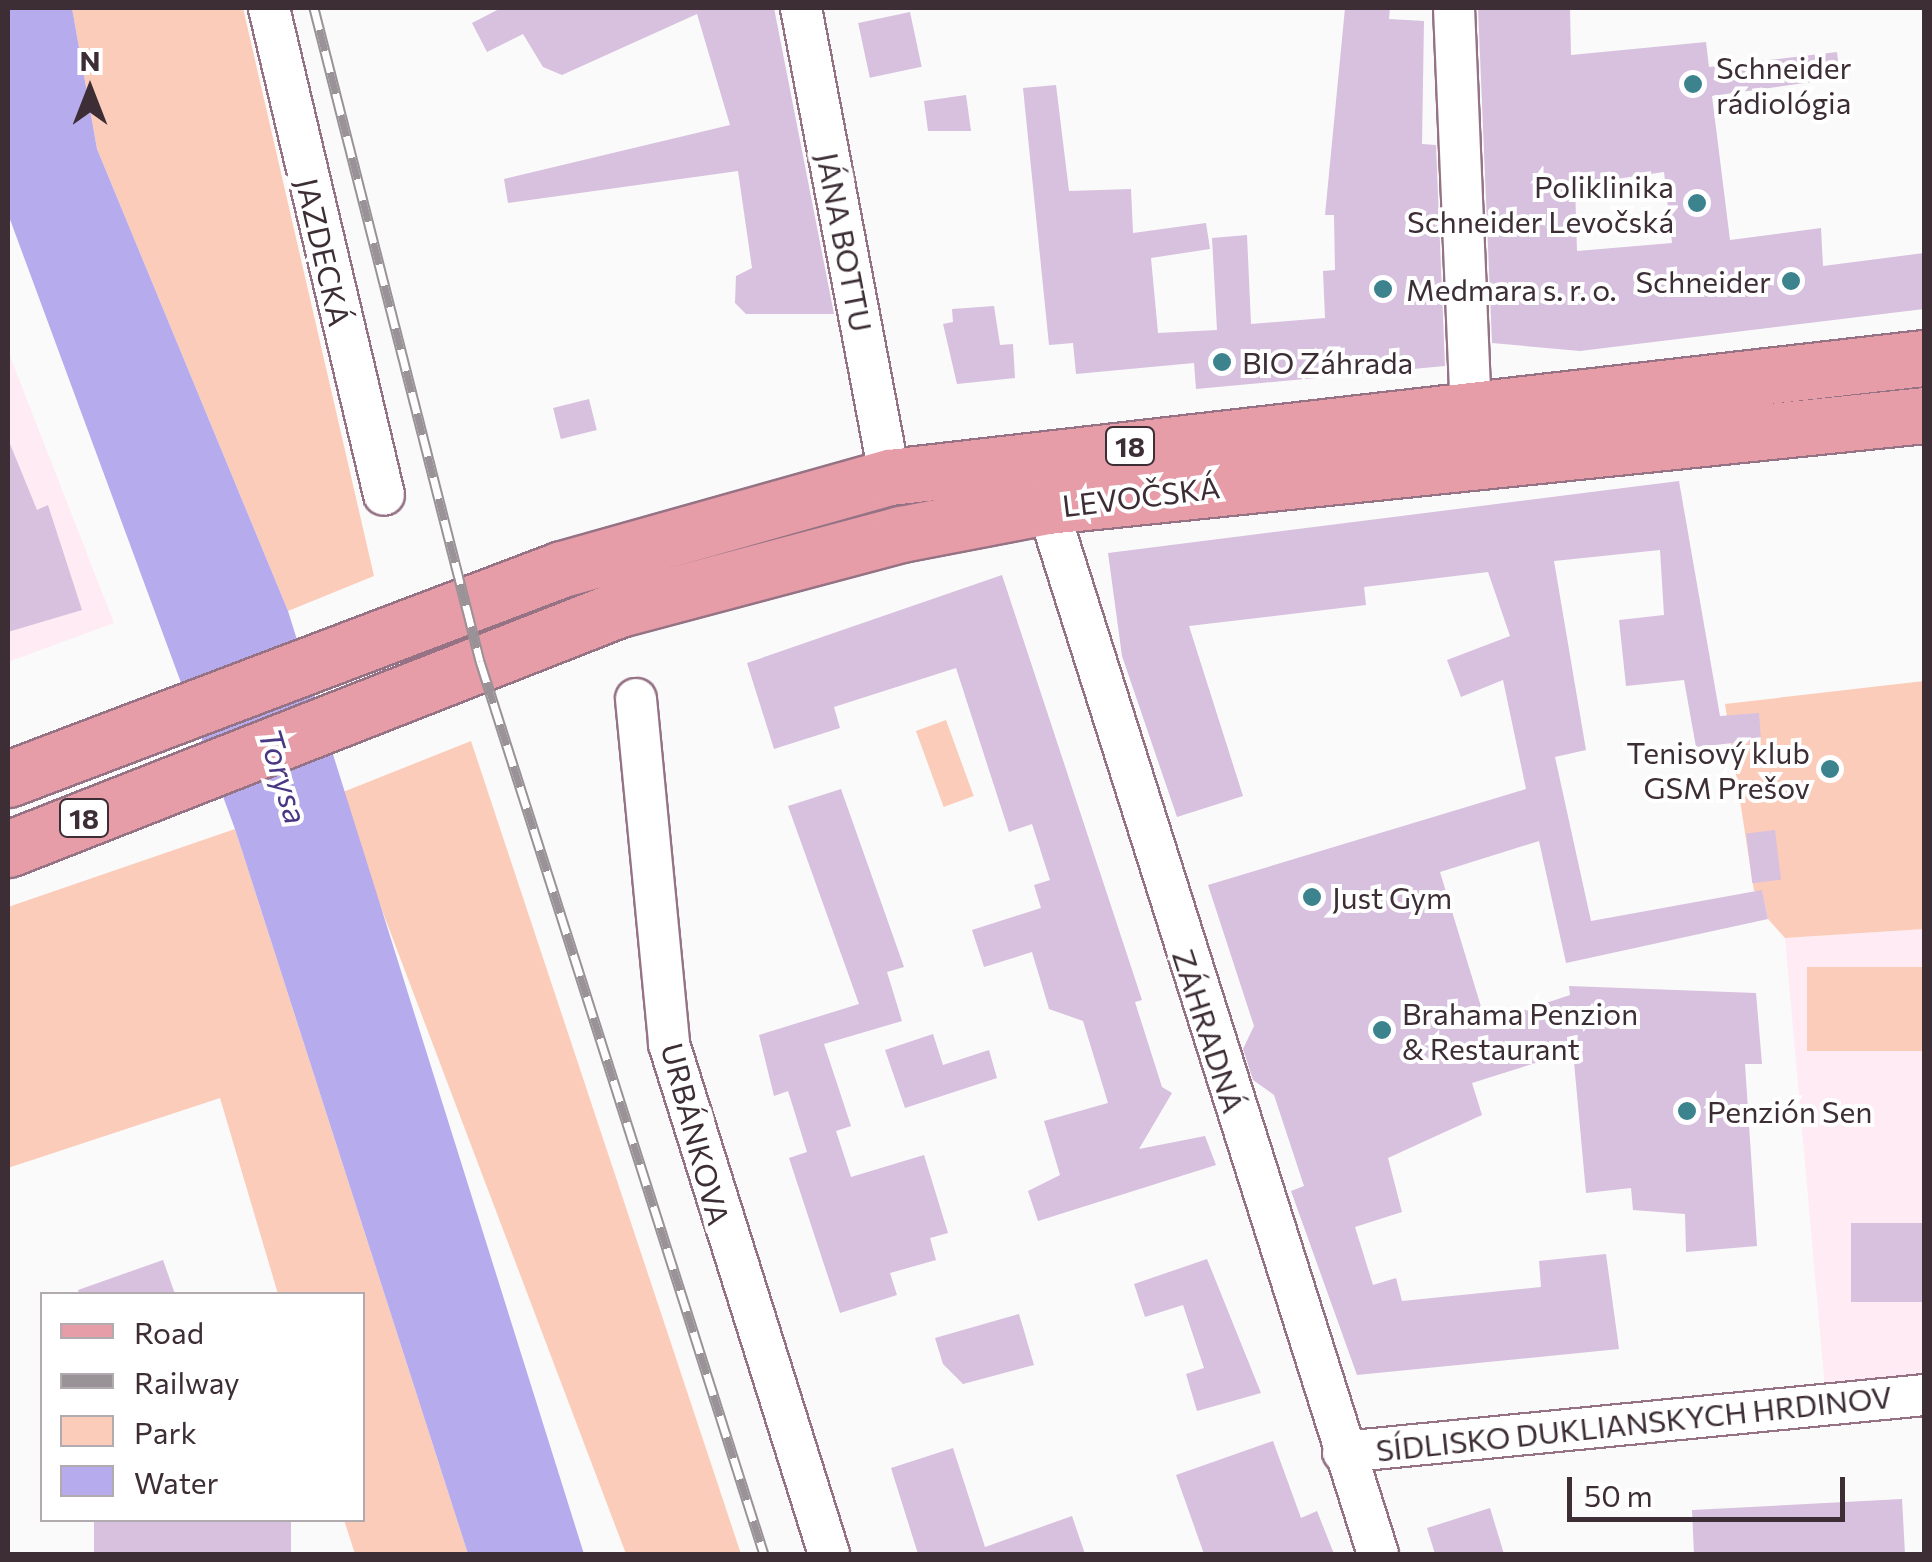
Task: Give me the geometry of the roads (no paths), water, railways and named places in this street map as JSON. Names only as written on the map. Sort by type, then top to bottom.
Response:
[{"type":"main road","name":"LEVOČSKÁ","points":[[8,779],[562,569],[890,477],[1924,358]]},
{"type":"main road","name":"LEVOČSKÁ","points":[[8,850],[383,698],[619,609],[901,534],[1047,506],[1924,415]]},
{"type":"street","name":"JAZDECKÁ","points":[[269,8],[384,495]]},
{"type":"street","name":"JÁNA BOTTU","points":[[801,8],[890,477]]},
{"type":"street","points":[[1454,8],[1471,408]]},
{"type":"street","points":[[1746,433],[1924,439]]},
{"type":"street","name":"ZÁHRADNÁ","points":[[1047,506],[1378,1554]]},
{"type":"street","name":"URBÁNKOVA","points":[[636,699],[669,1044],[829,1554]]},
{"type":"street","name":"SÍDLISKO DUKLIANSKYCH HRDINOV","points":[[1343,1452],[1924,1395]]},
{"type":"water","name":"Torysa","points":[[8,8],[72,8],[97,149],[288,611],[584,1554],[468,1554],[235,829],[8,214]]},
{"type":"railway","points":[[314,8],[480,661],[764,1554]]},
{"type":"place","name":"Schneider rádiológia","points":[[1693,84]]},
{"type":"place","name":"Poliklinika Schneider Levočská","points":[[1697,203]]},
{"type":"place","name":"Schneider","points":[[1791,281]]},
{"type":"place","name":"Medmara s. r. o.","points":[[1383,289]]},
{"type":"place","name":"BIO Záhrada","points":[[1222,362]]},
{"type":"place","name":"Tenisový klub GSM Prešov","points":[[1830,769]]},
{"type":"place","name":"Just Gym","points":[[1312,897]]},
{"type":"place","name":"Brahama Penzion & Restaurant","points":[[1382,1030]]},
{"type":"place","name":"Penzión Sen","points":[[1687,1111]]}]
